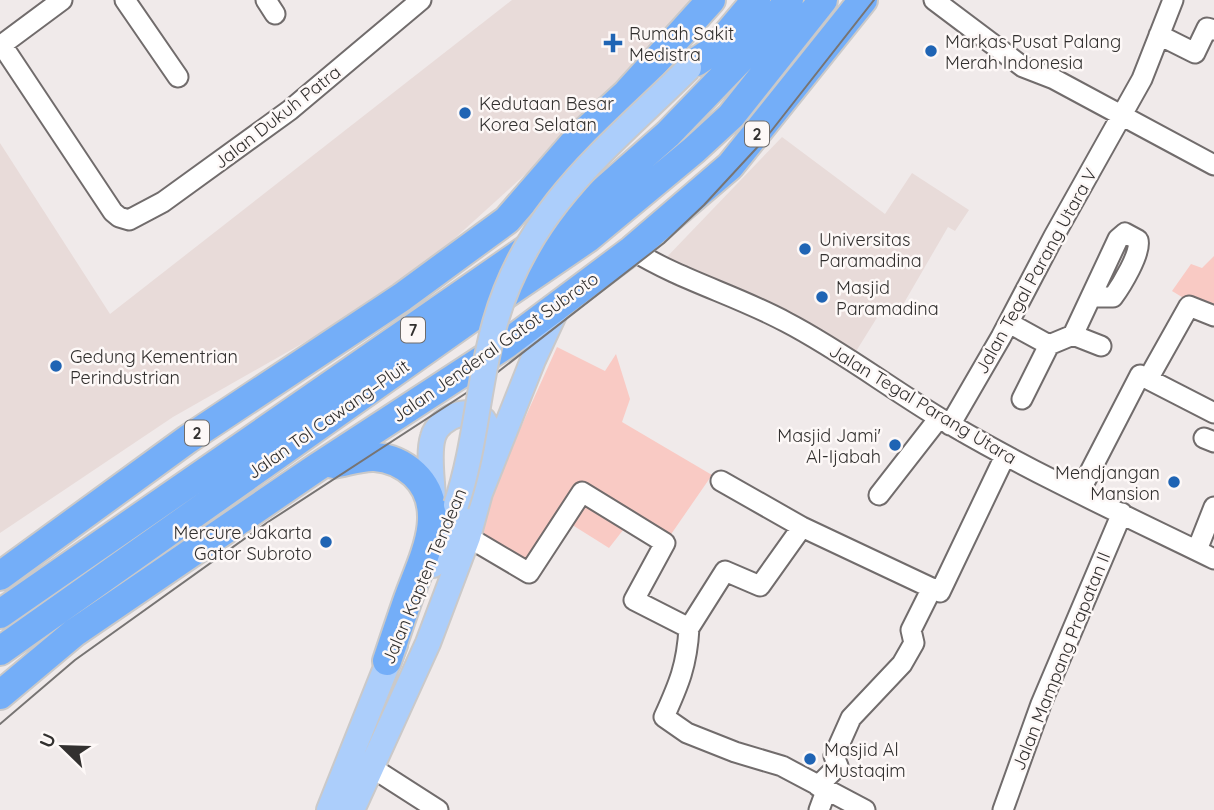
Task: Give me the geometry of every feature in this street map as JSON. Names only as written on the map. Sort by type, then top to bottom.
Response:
[{"type":"highway","name":"2","points":[[0,576],[188,439],[402,297],[507,220],[579,137],[627,93],[711,0]]},
{"type":"highway","points":[[692,65],[714,50],[756,0]]},
{"type":"highway","points":[[507,220],[568,197],[611,165],[657,123],[719,59],[768,0]]},
{"type":"highway","name":"Jalan Tol Cawang–Pluit","points":[[0,614],[576,215],[668,134],[750,49],[789,0]]},
{"type":"highway","name":"Jalan Tol Cawang–Pluit","points":[[0,650],[588,238],[694,150],[730,116],[823,0]]},
{"type":"highway","name":"Jalan Jenderal Gatot Subroto","points":[[0,695],[74,633],[324,462],[505,345],[632,250],[730,166],[863,0]]},
{"type":"highway","points":[[324,462],[401,396],[600,257],[649,217],[688,180],[706,158],[730,116]]},
{"type":"highway","points":[[324,462],[373,456],[392,460],[407,467],[428,490],[433,509],[426,553],[387,661]]},
{"type":"highway","name":"Jalan Jenderal Gatot Subroto","points":[[0,676],[46,646],[74,633]]},
{"type":"main road","points":[[692,65],[743,0]]},
{"type":"main road","name":"Jalan Kapten Tendean","points":[[329,810],[387,661],[431,568],[463,483],[495,323],[510,282],[547,214],[573,181],[692,65]]},
{"type":"main road","name":"Jalan Kapten Tendean","points":[[352,810],[428,643],[468,537],[480,493],[533,360],[558,306]]},
{"type":"main road","points":[[433,509],[432,437],[441,423],[454,415],[472,414],[486,424],[488,431],[480,493]]},
{"type":"street","points":[[1,46],[62,0]]},
{"type":"street","points":[[125,0],[178,77]]},
{"type":"street","name":"Jalan Dukuh Patra","points":[[1,46],[114,212],[123,219],[134,219],[290,110],[421,0]]},
{"type":"street","points":[[934,0],[1023,67],[1054,79],[1214,165]]},
{"type":"street","name":"Jalan Tegal Parang Utara V","points":[[879,495],[944,421],[1009,324],[1047,231],[1121,117],[1142,79],[1173,0]]},
{"type":"street","points":[[1159,35],[1195,53],[1207,28],[1214,30]]},
{"type":"street","name":"Jalan Tegal Parang Utara","points":[[632,250],[655,265],[786,321],[944,421],[1005,456],[1205,554]]},
{"type":"street","points":[[1022,399],[1049,345],[1073,335],[1092,297]]},
{"type":"street","points":[[1148,379],[1190,305],[1214,316]]},
{"type":"street","points":[[1009,324],[1049,345]]},
{"type":"street","points":[[1073,335],[1101,345]]},
{"type":"street","points":[[1079,493],[1139,376],[1214,413]]},
{"type":"street","points":[[721,481],[802,527],[940,592],[1005,456]]},
{"type":"street","points":[[468,537],[529,573],[583,492],[665,543],[634,600],[689,628]]},
{"type":"street","points":[[1205,554],[1214,507]]},
{"type":"street","name":"Jalan Mampang Prapatan II","points":[[1003,810],[1041,704],[1122,513]]},
{"type":"street","points":[[802,527],[760,586],[725,571],[689,628],[687,659],[680,683],[664,717],[687,733],[735,752],[782,766],[865,810]]},
{"type":"street","points":[[819,810],[822,788],[838,766],[834,756],[851,719],[902,664],[914,643],[911,630],[932,588]]},
{"type":"street","points":[[372,767],[438,810]]},
{"type":"shaded area","points":[[512,0],[700,0],[550,152],[400,288],[173,417],[0,533],[0,143],[110,314]]},
{"type":"shaded area","name":"Universitas Paramadina","points":[[782,137],[885,214],[912,173],[969,210],[955,231],[948,227],[897,315],[883,308],[850,361],[663,261]]},
{"type":"shaded area","points":[[1214,256],[1214,305],[1211,304],[1205,311],[1172,291],[1191,264],[1202,268]]},
{"type":"shaded area","points":[[557,347],[605,371],[616,354],[630,399],[622,422],[712,475],[665,543],[627,525],[609,548],[566,521],[527,574],[471,538]]},
{"type":"tram line","points":[[0,724],[75,660],[268,522],[494,375],[664,243],[704,205],[765,139],[874,0]]},
{"type":"place","name":"Rumah Sakit Medistra","points":[[613,43]]},
{"type":"place","name":"Markas Pusat Palang Merah Indonesia","points":[[931,51]]},
{"type":"place","name":"Kedutaan Besar Korea Selatan","points":[[465,113]]},
{"type":"place","name":"Universitas Paramadina","points":[[805,249]]},
{"type":"place","name":"Masjid Paramadina","points":[[822,297]]},
{"type":"place","name":"Gedung Kementrian Perindustrian","points":[[56,366]]},
{"type":"place","name":"Masjid Jami' Al-Ijabah","points":[[895,445]]},
{"type":"place","name":"Mendjangan Mansion","points":[[1174,482]]},
{"type":"place","name":"Mercure Jakarta Gator Subroto","points":[[326,542]]},
{"type":"place","name":"Masjid Al Mustaqim","points":[[810,759]]}]
